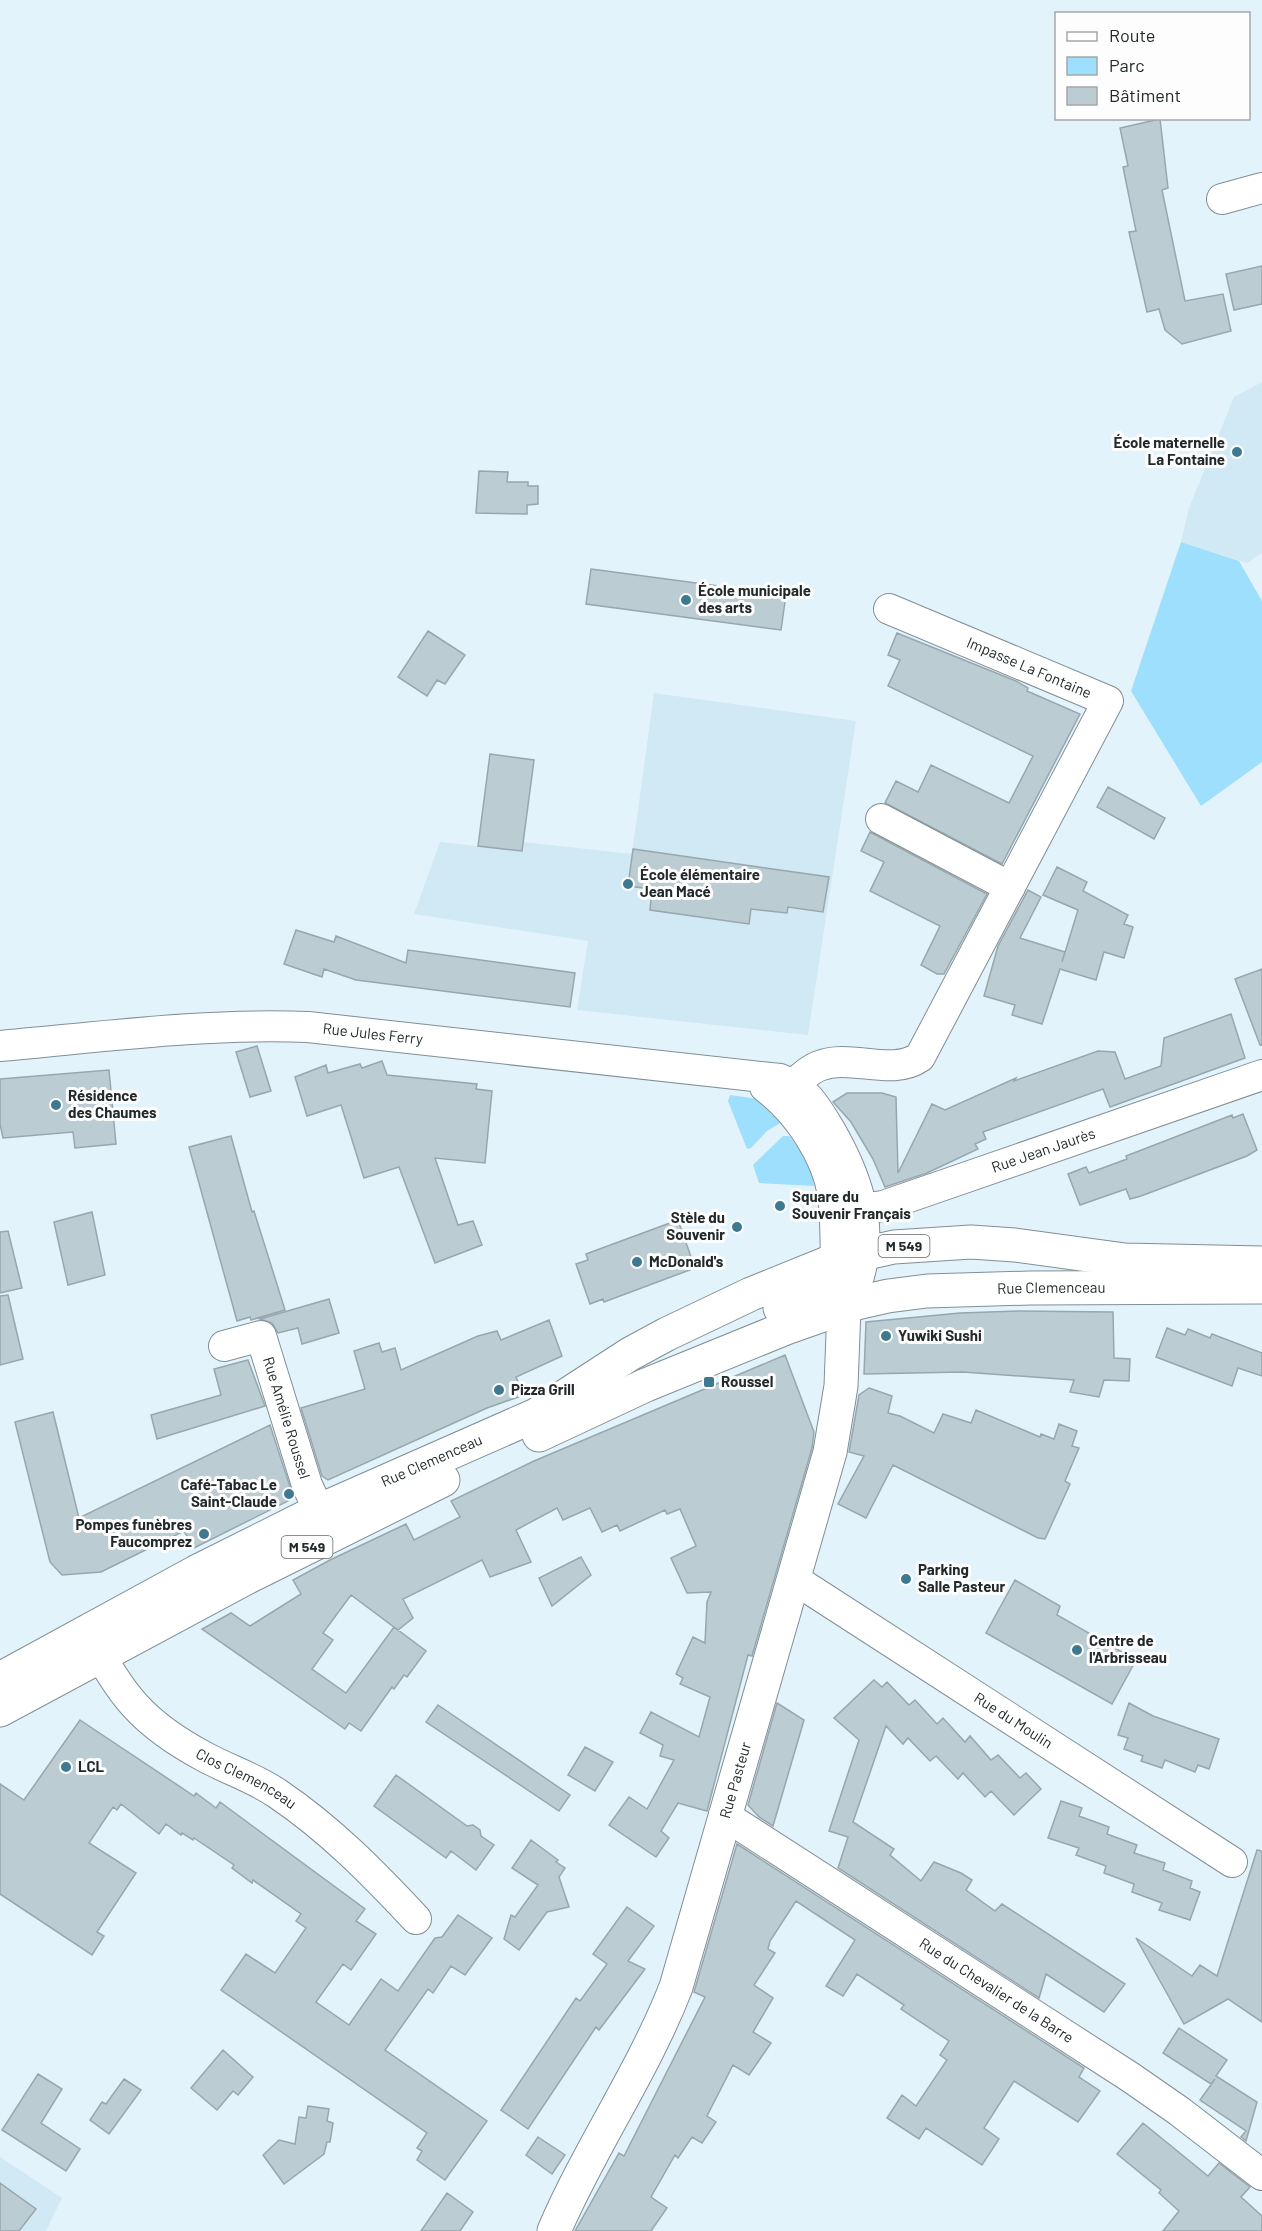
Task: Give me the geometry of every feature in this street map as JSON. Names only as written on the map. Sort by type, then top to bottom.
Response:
[{"type":"main road","name":"Rue Clemenceau","points":[[0,1710],[196,1572],[324,1523],[646,1385],[733,1330],[910,1245],[971,1242],[1015,1245],[1125,1260],[1262,1263]]},
{"type":"main road","name":"Rue Clemenceau","points":[[324,1523],[536,1415],[630,1354],[751,1294],[846,1276],[888,1296],[927,1291],[1262,1287]]},
{"type":"main road","name":"Rue Pasteur","points":[[554,2231],[588,2158],[665,2015],[679,1977],[835,1430],[841,1386],[846,1276]]},
{"type":"main road","name":"Rue Clemenceau","points":[[0,1679],[94,1644]]},
{"type":"street","points":[[1222,199],[1262,188]]},
{"type":"street","name":"Impasse La Fontaine","points":[[787,1092],[817,1066],[828,1063],[902,1065],[920,1057],[1108,701],[889,609]]},
{"type":"street","points":[[880,819],[1010,887]]},
{"type":"street","name":"Rue Jules Ferry","points":[[0,1046],[257,1025],[363,1031],[744,1076],[774,1077],[787,1092],[816,1107],[851,1171],[862,1208],[846,1276]]},
{"type":"street","name":"Rue Jean Jaurès","points":[[862,1208],[890,1204],[1262,1075]]},
{"type":"street","points":[[787,1092],[817,1151],[831,1185],[846,1276]]},
{"type":"street","points":[[831,1185],[843,1200],[862,1208]]},
{"type":"street","name":"Rue Amélie Roussel","points":[[224,1346],[261,1336],[307,1485],[324,1523]]},
{"type":"street","name":"Rue du Moulin","points":[[794,1579],[1232,1862]]},
{"type":"street","name":"Clos Clemenceau","points":[[94,1644],[129,1702],[154,1725],[206,1758],[263,1784],[290,1802],[355,1854],[416,1919]]},
{"type":"street","name":"Rue du Chevalier de la Barre","points":[[724,1815],[1130,2077],[1185,2115],[1262,2175]]},
{"type":"shaded area","name":"École maternelle La Fontaine","points":[[1262,382],[1262,553],[1247,563],[1181,542],[1189,508],[1234,397]]},
{"type":"shaded area","name":"École élémentaire Jean Macé","points":[[654,693],[856,721],[808,1035],[577,1010],[588,941],[414,914],[440,842],[521,851],[523,842],[632,854]]},
{"type":"shaded area","points":[[0,2157],[62,2198],[46,2231],[0,2231]]},
{"type":"green space","points":[[1181,542],[1239,561],[1262,601],[1262,762],[1201,806],[1131,691]]},
{"type":"green space","points":[[730,1095],[758,1099],[782,1122],[767,1131],[751,1148],[747,1149],[728,1101]]},
{"type":"green space","points":[[783,1136],[789,1136],[802,1153],[812,1173],[814,1186],[759,1183],[753,1165]]},
{"type":"building","points":[[1160,120],[1168,188],[1162,190],[1185,301],[1223,294],[1231,331],[1182,344],[1165,330],[1159,309],[1147,312],[1129,232],[1136,231],[1123,167],[1128,166],[1120,128]]},
{"type":"building","points":[[1262,266],[1262,304],[1234,310],[1226,274]]},
{"type":"building","points":[[479,471],[508,472],[507,482],[528,482],[528,486],[538,486],[538,504],[527,505],[527,514],[476,513]]},
{"type":"building","name":"École municipale des arts","points":[[591,569],[786,595],[781,630],[586,604]]},
{"type":"building","points":[[428,631],[465,655],[445,684],[437,680],[427,696],[398,677]]},
{"type":"building","points":[[897,633],[1016,681],[1028,688],[1027,691],[1080,714],[1002,864],[885,803],[896,781],[918,792],[931,765],[1009,803],[1033,756],[888,686],[900,660],[888,655]]},
{"type":"building","points":[[490,754],[534,760],[522,851],[478,846]]},
{"type":"building","points":[[1108,787],[1165,818],[1154,839],[1097,807]]},
{"type":"building","points":[[870,832],[987,894],[944,974],[937,974],[921,965],[940,926],[870,891],[884,862],[861,851]]},
{"type":"building","points":[[633,849],[829,877],[823,912],[788,907],[787,913],[751,909],[749,924],[650,910],[652,889],[628,886]]},
{"type":"building","points":[[1057,867],[1087,882],[1083,891],[1128,915],[1124,924],[1133,927],[1124,958],[1104,952],[1096,980],[1060,969],[1042,1024],[1012,1015],[1015,1005],[984,996],[998,946],[1028,890],[1041,897],[1020,938],[1065,952],[1062,962],[1078,910],[1043,895]]},
{"type":"building","points":[[296,930],[334,942],[336,936],[406,963],[408,950],[575,973],[570,1007],[356,980],[324,969],[322,977],[284,964]]},
{"type":"building","points":[[1262,969],[1262,1045],[1260,1045],[1235,979]]},
{"type":"building","points":[[1231,1014],[1245,1058],[1110,1107],[1103,1089],[983,1132],[986,1139],[975,1144],[978,1149],[927,1173],[885,1187],[873,1159],[851,1122],[833,1102],[847,1093],[882,1093],[896,1097],[898,1173],[932,1104],[945,1110],[1016,1078],[1014,1081],[1098,1051],[1115,1052],[1125,1079],[1161,1066],[1164,1038]]},
{"type":"building","points":[[257,1046],[271,1091],[250,1097],[236,1052]]},
{"type":"building","points":[[382,1061],[387,1075],[477,1084],[476,1089],[492,1091],[485,1163],[435,1158],[458,1225],[473,1221],[482,1245],[435,1263],[399,1167],[364,1178],[341,1105],[307,1116],[295,1077],[326,1065],[328,1073],[360,1064],[362,1068]]},
{"type":"building","name":"Résidence des Chaumes","points":[[109,1070],[116,1144],[75,1148],[73,1132],[3,1138],[0,1124],[0,1079]]},
{"type":"building","points":[[1243,1114],[1257,1150],[1247,1156],[1141,1196],[1130,1199],[1126,1189],[1080,1205],[1068,1174],[1086,1167],[1089,1173],[1127,1159],[1126,1156],[1232,1115],[1233,1118]]},
{"type":"building","points":[[231,1136],[252,1212],[254,1211],[285,1310],[251,1320],[250,1317],[237,1321],[189,1147]]},
{"type":"building","points":[[92,1212],[105,1275],[68,1285],[54,1222]]},
{"type":"building","name":"McDonald's","points":[[678,1220],[695,1268],[604,1302],[603,1299],[590,1304],[576,1264],[588,1260],[586,1254]]},
{"type":"building","points":[[8,1231],[22,1288],[0,1293],[0,1232]]},
{"type":"building","points":[[8,1295],[23,1359],[0,1365],[0,1296]]},
{"type":"building","points":[[329,1299],[339,1333],[302,1344],[298,1328],[278,1333],[272,1323],[260,1319]]},
{"type":"building","points":[[1113,1312],[1114,1358],[1130,1359],[1129,1381],[1104,1380],[1099,1397],[1070,1392],[1074,1380],[963,1372],[864,1374],[866,1322],[960,1313]]},
{"type":"building","points":[[549,1320],[562,1356],[516,1377],[524,1395],[487,1408],[328,1480],[322,1476],[301,1408],[365,1389],[354,1351],[379,1343],[382,1352],[395,1348],[401,1370],[478,1336],[497,1331],[501,1340]]},
{"type":"building","points":[[1167,1328],[1185,1335],[1188,1329],[1210,1338],[1212,1334],[1262,1353],[1262,1376],[1238,1368],[1232,1386],[1156,1357]]},
{"type":"building","points":[[785,1355],[814,1432],[812,1448],[752,1656],[748,1655],[707,1811],[678,1803],[661,1831],[669,1838],[656,1857],[609,1825],[629,1797],[647,1809],[674,1760],[660,1756],[663,1745],[640,1733],[651,1712],[699,1737],[710,1697],[680,1684],[683,1678],[676,1674],[693,1637],[705,1643],[707,1602],[711,1592],[687,1593],[671,1558],[696,1546],[680,1509],[667,1514],[665,1510],[620,1531],[617,1525],[602,1532],[590,1508],[563,1520],[557,1508],[516,1530],[531,1562],[490,1577],[482,1560],[403,1599],[413,1618],[398,1630],[426,1651],[407,1677],[404,1675],[394,1689],[392,1687],[361,1731],[349,1723],[345,1729],[202,1629],[231,1613],[250,1626],[301,1594],[293,1580],[330,1560],[406,1524],[414,1540],[460,1517],[451,1501],[534,1461]],"holes":[[[351,1595],[394,1627],[346,1693],[312,1669],[333,1640],[323,1633]]]},
{"type":"building","points":[[248,1360],[265,1406],[157,1439],[151,1415],[221,1395],[214,1369]]},
{"type":"building","points":[[869,1388],[892,1396],[888,1413],[900,1416],[934,1433],[943,1414],[971,1423],[976,1410],[1040,1437],[1041,1434],[1054,1439],[1059,1424],[1077,1431],[1072,1446],[1079,1448],[1065,1481],[1070,1484],[1045,1539],[1038,1538],[893,1465],[866,1518],[838,1504],[864,1456],[849,1452],[859,1395]]},
{"type":"building","points":[[53,1412],[79,1518],[270,1425],[293,1496],[290,1500],[194,1548],[184,1531],[101,1572],[62,1575],[50,1562],[15,1422]]},
{"type":"building","points":[[581,1557],[591,1575],[552,1606],[539,1578]]},
{"type":"building","name":"Centre de l'Arbrisseau","points":[[1015,1580],[1060,1606],[1057,1615],[1136,1660],[1112,1704],[986,1633]]},
{"type":"building","points":[[874,1680],[882,1687],[887,1682],[909,1705],[915,1700],[937,1724],[943,1718],[965,1742],[970,1736],[991,1760],[998,1755],[1020,1778],[1026,1773],[1041,1789],[1014,1815],[991,1791],[985,1797],[963,1773],[958,1779],[936,1756],[930,1761],[908,1738],[903,1744],[886,1726],[853,1822],[894,1849],[890,1855],[921,1881],[934,1862],[961,1873],[972,1880],[966,1890],[995,1911],[1002,1904],[1125,1984],[1104,2012],[1046,1974],[1039,1998],[838,1868],[848,1837],[829,1831],[859,1740],[834,1718]]},
{"type":"building","points":[[777,1703],[804,1720],[773,1826],[759,1817],[748,1805]]},
{"type":"building","points":[[1129,1703],[1153,1716],[1219,1739],[1209,1769],[1198,1765],[1195,1772],[1165,1760],[1162,1768],[1141,1761],[1143,1756],[1124,1749],[1128,1738],[1118,1735]]},
{"type":"building","points":[[438,1705],[570,1795],[559,1811],[426,1722]]},
{"type":"building","points":[[80,1720],[194,1796],[196,1793],[216,1808],[220,1802],[365,1909],[356,1921],[376,1934],[351,1970],[343,1964],[316,2002],[349,2025],[381,1979],[398,1991],[435,1938],[442,1937],[458,1915],[492,1938],[465,1975],[451,1966],[433,1993],[428,1989],[385,2050],[487,2121],[445,2180],[417,2160],[422,2151],[417,2148],[427,2133],[221,1990],[246,1954],[275,1973],[306,1928],[296,1921],[301,1914],[253,1880],[252,1883],[232,1868],[234,1865],[194,1838],[193,1840],[182,1833],[181,1835],[166,1824],[159,1834],[121,1804],[117,1810],[113,1807],[89,1843],[136,1873],[97,1932],[104,1936],[92,1955],[0,1894],[0,1784],[24,1800]]},
{"type":"building","points":[[585,1747],[613,1762],[595,1791],[568,1775]]},
{"type":"building","points":[[396,1775],[467,1826],[473,1825],[480,1830],[481,1836],[494,1845],[476,1870],[451,1851],[446,1858],[374,1806]]},
{"type":"building","points":[[1061,1801],[1082,1808],[1079,1816],[1109,1827],[1107,1834],[1137,1845],[1134,1853],[1165,1863],[1163,1870],[1192,1881],[1190,1888],[1200,1892],[1190,1920],[1159,1910],[1162,1903],[1132,1892],[1134,1884],[1104,1873],[1106,1866],[1076,1855],[1079,1848],[1048,1838]]},
{"type":"building","points":[[531,1840],[565,1868],[559,1877],[569,1907],[547,1912],[519,1950],[504,1939],[511,1915],[515,1917],[538,1885],[512,1868]]},
{"type":"building","points":[[737,1844],[1084,2068],[1079,2077],[1100,2091],[1078,2122],[1014,2081],[984,2128],[999,2139],[982,2165],[926,2128],[919,2139],[887,2118],[902,2095],[916,2106],[947,2060],[940,2055],[949,2041],[901,2009],[904,2005],[857,1974],[843,1996],[826,1986],[855,1940],[796,1901],[770,1941],[768,1949],[775,1953],[754,1985],[773,1998],[753,2032],[771,2043],[749,2075],[733,2065],[707,2116],[716,2122],[702,2143],[692,2137],[678,2158],[675,2155],[651,2197],[667,2208],[651,2231],[575,2231],[619,2153],[624,2156],[705,1997],[694,1992]]},
{"type":"building","points":[[1257,1850],[1262,1851],[1262,2022],[1228,1999],[1184,2024],[1136,1938],[1192,1976],[1200,1965],[1217,1976]]},
{"type":"building","points":[[627,1907],[654,1926],[628,1961],[645,1969],[599,2030],[596,2027],[528,2129],[501,2110],[576,1998],[580,2001],[607,1964],[593,1954]]},
{"type":"building","points":[[1179,2028],[1227,2060],[1216,2076],[1257,2102],[1246,2141],[1241,2137],[1246,2131],[1200,2100],[1215,2079],[1211,2084],[1163,2053]]},
{"type":"building","points":[[223,2050],[253,2077],[238,2095],[233,2091],[217,2110],[191,2088]]},
{"type":"building","points":[[38,2074],[62,2089],[41,2123],[80,2149],[66,2171],[2,2130]]},
{"type":"building","points":[[124,2079],[141,2090],[109,2134],[90,2120],[102,2102],[106,2104]]},
{"type":"building","points":[[308,2106],[329,2109],[327,2121],[333,2123],[330,2142],[327,2142],[324,2154],[284,2184],[263,2155],[279,2140],[295,2144],[299,2117],[306,2118]]},
{"type":"building","points":[[1143,2123],[1208,2176],[1219,2163],[1250,2187],[1241,2197],[1262,2216],[1262,2231],[1163,2231],[1179,2211],[1159,2193],[1161,2190],[1117,2154]]},
{"type":"building","points":[[538,2137],[565,2155],[552,2174],[526,2155]]},
{"type":"building","points":[[0,2183],[36,2209],[19,2231],[0,2231]]},
{"type":"building","points":[[447,2193],[473,2212],[460,2231],[421,2231]]},
{"type":"place","name":"École maternelle La Fontaine","points":[[1237,452]]},
{"type":"place","name":"École municipale des arts","points":[[686,600]]},
{"type":"place","name":"École élémentaire Jean Macé","points":[[628,884]]},
{"type":"place","name":"Résidence des Chaumes","points":[[56,1105]]},
{"type":"place","name":"Square du Souvenir Français","points":[[780,1206]]},
{"type":"place","name":"Stèle du Souvenir","points":[[737,1227]]},
{"type":"place","name":"McDonald's","points":[[637,1262]]},
{"type":"place","name":"Yuwiki Sushi","points":[[886,1336]]},
{"type":"place","name":"Roussel","points":[[709,1382]]},
{"type":"place","name":"Pizza Grill","points":[[499,1390]]},
{"type":"place","name":"Café-Tabac Le Saint-Claude","points":[[289,1494]]},
{"type":"place","name":"Pompes funèbres Faucomprez","points":[[204,1534]]},
{"type":"place","name":"Parking Salle Pasteur","points":[[906,1579]]},
{"type":"place","name":"Centre de l'Arbrisseau","points":[[1077,1650]]},
{"type":"place","name":"LCL","points":[[66,1767]]}]
